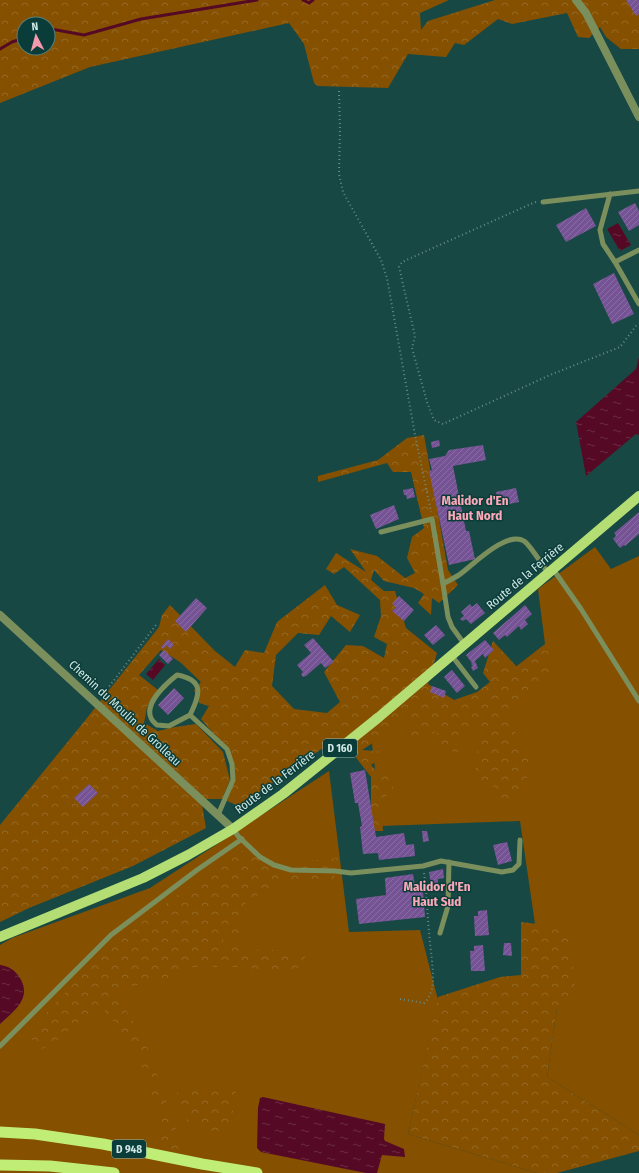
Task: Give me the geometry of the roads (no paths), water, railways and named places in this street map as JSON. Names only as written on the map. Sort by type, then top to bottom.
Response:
[{"type":"highway","name":"D 948","points":[[0,1132],[35,1134],[103,1144],[202,1164],[257,1173]]},
{"type":"highway","name":"D 948","points":[[0,1165],[50,1166],[114,1173]]},
{"type":"main road","name":"Route de la Ferrière","points":[[0,937],[144,878],[234,829],[283,794],[379,718],[639,496]]},
{"type":"street","points":[[576,0],[586,12],[639,117]]},
{"type":"street","name":"Chemin du Moulin de Grolleau","points":[[0,615],[234,829]]},
{"type":"lane","points":[[543,202],[639,191]]},
{"type":"lane","points":[[610,194],[600,230],[603,244],[639,304]]},
{"type":"lane","points":[[615,262],[639,250]]},
{"type":"lane","points":[[381,532],[432,519],[448,617],[452,627],[464,644]]},
{"type":"lane","points":[[443,584],[458,576],[493,548],[509,540],[518,539],[525,542],[551,571],[581,609],[639,701]]},
{"type":"lane","points":[[452,656],[476,686]]},
{"type":"lane","points":[[177,675],[188,677],[194,682],[199,692],[197,702],[190,715],[169,726],[156,725],[151,718],[150,711],[154,699],[167,682],[177,675]]},
{"type":"lane","points":[[190,715],[227,749],[232,764],[233,780],[218,815]]},
{"type":"lane","points":[[234,829],[260,856],[274,865],[291,870],[351,873],[423,866],[441,861],[502,872],[513,870],[519,864],[520,840]]},
{"type":"lane","points":[[0,1046],[111,935],[197,870],[242,839]]},
{"type":"lane","points":[[440,933],[448,906],[449,862]]},
{"type":"water","points":[[618,223],[631,245],[620,251],[607,229]]},
{"type":"water","points":[[639,357],[639,435],[636,434],[586,476],[576,422],[636,369]]},
{"type":"water","points":[[159,659],[165,665],[153,680],[146,674]]},
{"type":"water","points":[[0,965],[12,969],[18,975],[24,990],[21,1002],[17,1008],[0,1024]]},
{"type":"water","points":[[263,1097],[385,1124],[385,1141],[404,1149],[405,1157],[382,1155],[377,1173],[366,1173],[261,1152],[257,1148],[258,1108],[260,1098]]},
{"type":"waterway","points":[[56,30],[84,35],[141,19],[257,0]]},
{"type":"waterway","points":[[303,0],[309,3],[313,0]]},
{"type":"waterway","points":[[0,49],[16,41]]},
{"type":"district","name":"Malidor d'En Haut Nord","points":[[475,508]]},
{"type":"district","name":"Malidor d'En Haut Sud","points":[[437,894]]}]
